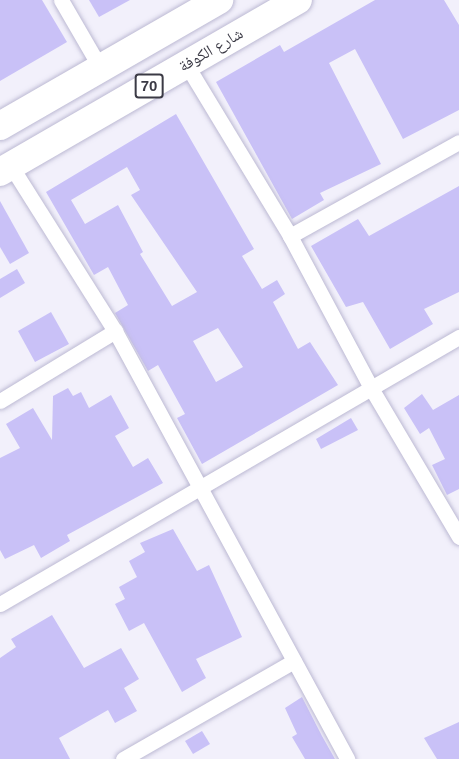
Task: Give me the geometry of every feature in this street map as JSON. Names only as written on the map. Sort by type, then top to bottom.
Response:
[{"type":"highway","name":"70","points":[[0,126],[219,0]]},
{"type":"highway","name":"شارع الكوفة","points":[[5,170],[298,0]]},
{"type":"street","points":[[61,0],[101,69]]},
{"type":"street","points":[[186,64],[290,236],[371,388],[459,537]]},
{"type":"street","points":[[290,236],[459,142]]},
{"type":"street","points":[[5,170],[115,331],[347,759]]},
{"type":"street","points":[[0,401],[115,331]]},
{"type":"street","points":[[0,604],[198,485],[459,337]]},
{"type":"street","points":[[123,759],[294,661]]},
{"type":"building","points":[[0,0],[42,0],[67,42],[0,81]]},
{"type":"building","points":[[89,0],[130,0],[99,17]]},
{"type":"building","points":[[375,0],[444,0],[459,25],[459,110],[403,139],[355,49],[329,63],[381,164],[320,193],[324,200],[292,219],[216,82],[280,45],[284,52]]},
{"type":"building","points":[[176,114],[254,249],[242,256],[262,289],[277,280],[285,294],[273,302],[298,349],[310,342],[338,385],[202,464],[177,418],[185,414],[158,365],[148,371],[115,313],[128,305],[108,267],[94,275],[46,192]],"holes":[[[127,167],[140,190],[131,195],[197,292],[172,306],[140,254],[143,252],[118,205],[85,224],[71,200]],[[218,328],[243,367],[216,382],[193,341]]]},
{"type":"building","points":[[459,186],[459,292],[424,309],[433,324],[390,349],[363,302],[346,307],[311,246],[358,219],[369,236]]},
{"type":"building","points":[[0,201],[29,253],[10,264],[0,247]]},
{"type":"building","points":[[17,269],[25,283],[0,298],[0,279]]},
{"type":"building","points":[[51,312],[69,344],[35,362],[18,331]]},
{"type":"building","points":[[68,388],[73,396],[81,392],[89,408],[111,395],[129,428],[115,436],[133,467],[148,458],[163,483],[67,535],[70,541],[41,558],[34,545],[5,559],[0,550],[0,458],[20,448],[6,424],[33,408],[52,440],[53,396]]},
{"type":"building","points":[[422,394],[433,410],[459,395],[459,489],[447,495],[432,465],[445,459],[429,428],[420,434],[404,408]]},
{"type":"building","points":[[351,418],[358,430],[321,449],[316,439]]},
{"type":"building","points":[[173,529],[197,571],[209,565],[242,637],[196,659],[206,678],[182,692],[144,623],[129,631],[115,604],[125,599],[119,587],[137,577],[129,561],[145,552],[140,543]]},
{"type":"building","points":[[52,615],[84,668],[121,648],[139,679],[124,688],[137,711],[115,723],[108,710],[59,738],[70,759],[0,759],[0,658],[16,647],[11,639]]},
{"type":"building","points":[[302,697],[335,759],[305,759],[292,737],[297,734],[285,708]]},
{"type":"building","points":[[459,722],[459,759],[437,759],[424,738]]},
{"type":"building","points":[[202,731],[210,744],[193,754],[185,741]]}]
